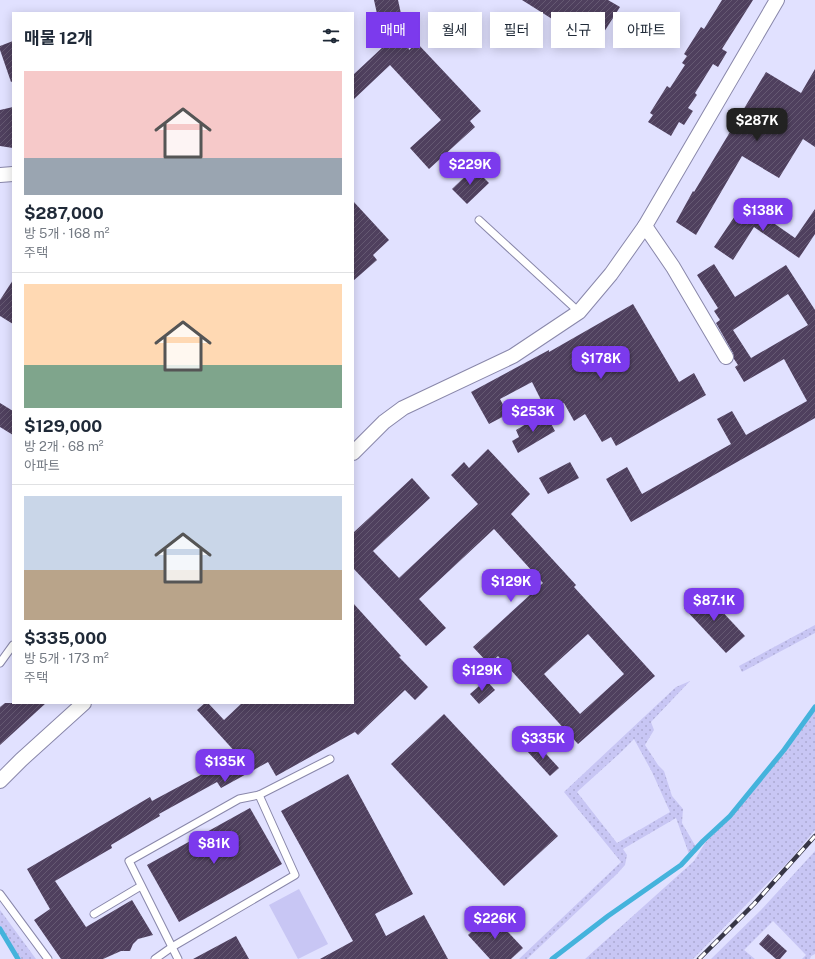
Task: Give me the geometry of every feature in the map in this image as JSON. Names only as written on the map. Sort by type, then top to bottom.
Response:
[{"type":"street","points":[[354,452],[384,422],[403,408],[512,356],[580,312],[611,274],[645,226],[777,0]]},
{"type":"street","points":[[0,175],[12,174]]},
{"type":"street","points":[[645,226],[673,268],[726,357]]},
{"type":"street","points":[[0,781],[20,760],[83,704]]},
{"type":"lane","points":[[479,220],[580,312]]},
{"type":"lane","points":[[0,663],[12,646]]},
{"type":"lane","points":[[178,959],[129,861],[239,799],[259,794],[330,760]]},
{"type":"lane","points":[[155,959],[172,947],[295,876],[259,794]]},
{"type":"lane","points":[[94,914],[141,886]]},
{"type":"lane","points":[[0,894],[48,959]]},
{"type":"shaded area","points":[[815,625],[815,633],[742,672],[739,666]]},
{"type":"shaded area","points":[[690,681],[651,722],[654,730],[645,745],[658,765],[664,771],[672,796],[683,809],[682,823],[696,847],[689,854],[676,818],[623,849],[627,855],[625,865],[617,874],[527,959],[519,959],[621,862],[564,792],[676,687]],"holes":[[[634,739],[652,772],[670,812],[617,843],[577,792]]]},
{"type":"shaded area","points":[[815,709],[815,830],[790,860],[693,959],[585,959],[694,861],[705,843],[731,817],[785,751]]},
{"type":"shaded area","points":[[815,851],[815,954],[811,956],[810,959],[802,959],[806,955],[773,921],[744,950],[755,959],[711,959],[761,910]]},
{"type":"shaded area","points":[[299,889],[328,944],[298,959],[269,905]]},
{"type":"shaded area","points":[[0,910],[36,959],[19,959],[0,927]]},
{"type":"building","points":[[374,0],[398,0],[401,12],[377,12]]},
{"type":"building","points":[[522,0],[608,0],[620,7],[617,12],[613,12],[613,18],[605,30],[605,12],[551,12],[551,18]]},
{"type":"building","points":[[722,0],[753,0],[722,49],[727,52],[718,67],[713,64],[695,93],[697,95],[688,108],[693,111],[684,125],[679,122],[671,136],[648,122],[653,115],[650,113],[667,86],[670,88],[685,65],[682,63],[687,56],[684,54],[701,27],[704,29]]},
{"type":"building","points":[[12,41],[11,82],[0,50],[0,46]]},
{"type":"building","points":[[420,46],[481,111],[470,121],[475,127],[429,169],[410,148],[441,120],[390,65],[354,99],[354,74],[382,48],[409,48],[409,50],[411,48],[420,48]]},
{"type":"building","points":[[815,69],[815,147],[803,139],[779,178],[742,156],[696,235],[676,222],[693,191],[694,192],[766,72],[801,93]]},
{"type":"building","points":[[12,107],[12,148],[0,146],[0,110]]},
{"type":"building","points":[[474,168],[489,183],[467,204],[452,189]]},
{"type":"building","points":[[745,201],[795,238],[815,209],[815,234],[799,258],[754,227],[733,260],[714,247]]},
{"type":"building","points":[[354,202],[389,240],[373,255],[377,260],[354,280]]},
{"type":"building","points":[[714,264],[735,297],[786,265],[815,310],[815,418],[631,522],[606,479],[627,467],[642,494],[731,444],[717,419],[732,411],[746,435],[807,401],[784,359],[744,382],[735,367],[738,365],[734,359],[733,353],[716,323],[720,320],[714,311],[718,308],[697,275]],"holes":[[[788,294],[808,325],[751,358],[733,330]]]},
{"type":"building","points":[[12,282],[12,323],[0,316],[0,300]]},
{"type":"building","points":[[633,304],[679,382],[694,373],[706,395],[616,446],[611,437],[602,442],[585,414],[574,421],[564,403],[547,412],[532,382],[500,399],[508,414],[489,424],[471,392],[549,350],[549,352]]},
{"type":"building","points":[[0,403],[12,410],[12,434],[0,427]]},
{"type":"building","points":[[545,413],[555,431],[518,453],[512,441],[519,437],[516,430]]},
{"type":"building","points":[[488,449],[530,494],[511,514],[576,585],[574,587],[655,676],[578,744],[498,656],[489,664],[473,647],[543,583],[494,529],[419,599],[446,628],[426,646],[354,569],[354,532],[412,478],[430,498],[373,551],[399,578],[478,504],[451,475],[464,462],[469,468]],"holes":[[[588,634],[624,674],[580,714],[544,674]]]},
{"type":"building","points":[[570,462],[579,478],[548,494],[539,478]]},
{"type":"building","points":[[703,591],[745,636],[726,653],[684,608]]},
{"type":"building","points":[[354,604],[401,656],[399,657],[428,687],[415,700],[405,690],[358,735],[355,732],[276,776],[268,762],[221,788],[217,782],[159,814],[160,816],[111,845],[112,848],[55,881],[86,927],[132,900],[153,935],[138,939],[133,944],[130,951],[121,951],[103,959],[61,959],[34,920],[50,909],[27,869],[150,797],[152,801],[238,755],[197,710],[204,704],[209,704],[224,720],[241,704],[354,704]]},
{"type":"building","points":[[486,680],[495,690],[479,704],[470,694]]},
{"type":"building","points":[[5,703],[45,704],[0,745],[0,707]]},
{"type":"building","points":[[444,714],[558,836],[504,886],[391,764]]},
{"type":"building","points":[[536,743],[559,768],[550,776],[527,751]]},
{"type":"building","points":[[348,774],[413,894],[375,914],[386,936],[424,915],[448,959],[320,959],[353,941],[281,811]]},
{"type":"building","points":[[250,808],[282,864],[179,922],[147,865]]},
{"type":"building","points":[[491,914],[523,948],[511,959],[490,959],[468,935]]},
{"type":"building","points":[[768,934],[787,951],[780,959],[776,959],[759,944]]},
{"type":"building","points":[[236,936],[249,959],[193,959]]},
{"type":"waterway","points":[[552,959],[608,916],[681,865],[703,841],[730,816],[784,750],[815,707]]},
{"type":"waterway","points":[[0,929],[18,959]]},
{"type":"railway","points":[[699,959],[754,904],[815,836]]}]
